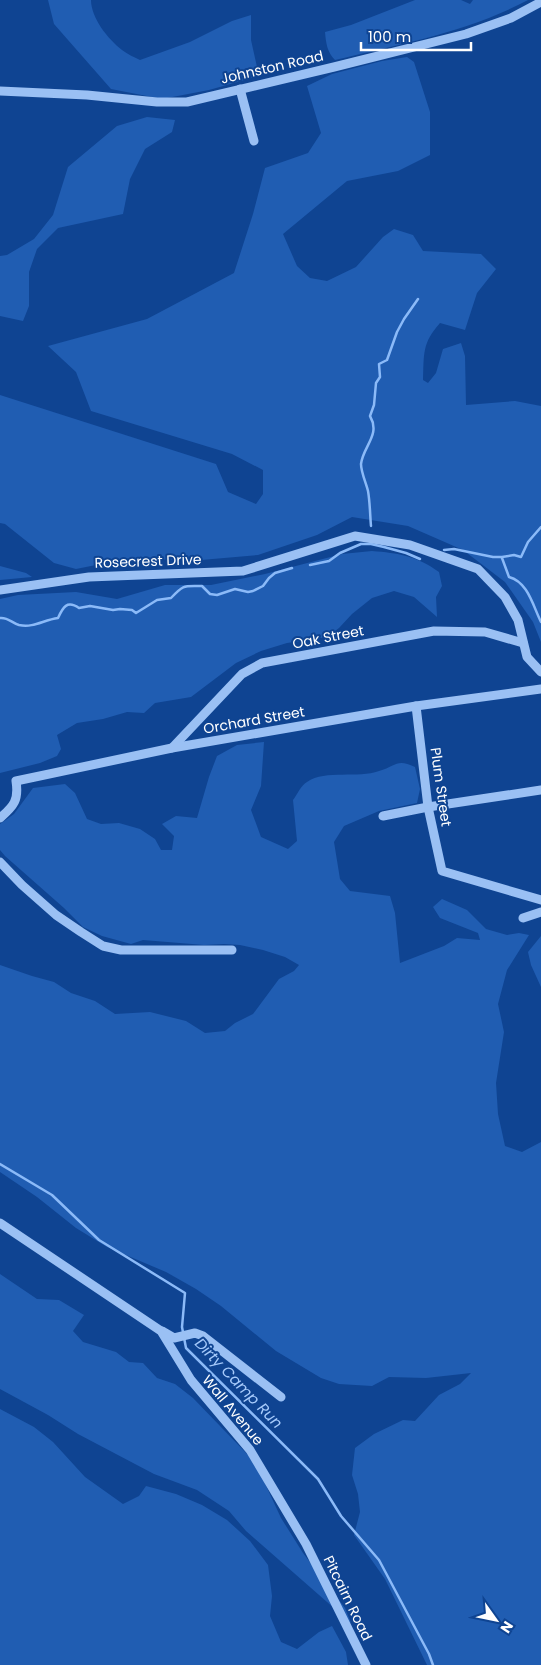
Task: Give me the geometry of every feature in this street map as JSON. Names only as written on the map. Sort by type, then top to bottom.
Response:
[{"type":"street","name":"Johnston Road","points":[[0,91],[87,95],[157,102],[187,102],[466,34],[511,18],[541,2]]},
{"type":"street","points":[[240,89],[254,141]]},
{"type":"street","name":"Rosecrest Drive","points":[[0,590],[89,576],[243,571],[355,536],[410,545],[478,568],[505,596],[518,620],[526,657],[541,672]]},
{"type":"street","name":"Oak Street","points":[[172,748],[242,674],[262,663],[434,631],[485,632],[523,643]]},
{"type":"street","name":"Orchard Street","points":[[0,818],[13,806],[18,794],[16,781],[172,748],[416,706],[541,689]]},
{"type":"street","name":"Plum Street","points":[[416,706],[428,807],[442,871],[541,900]]},
{"type":"street","points":[[383,816],[428,807],[541,790]]},
{"type":"street","points":[[0,862],[22,885],[56,914],[102,946],[121,950],[232,950]]},
{"type":"street","points":[[523,918],[541,912]]},
{"type":"street","name":"Wall Avenue","points":[[0,1223],[161,1331],[191,1380],[250,1450],[306,1544]]},
{"type":"street","points":[[161,1331],[174,1338],[195,1333],[203,1336],[281,1397]]},
{"type":"street","name":"Pitcairn Road","points":[[306,1544],[366,1665]]},
{"type":"shaded area","points":[[48,0],[91,0],[97,21],[106,34],[122,50],[140,60],[190,42],[232,21],[251,15],[251,40],[259,76],[209,90],[162,99],[111,89],[54,24]]},
{"type":"shaded area","points":[[415,0],[461,0],[470,4],[473,0],[528,0],[482,21],[433,36],[335,60],[330,54],[326,44],[325,32],[351,25]]},
{"type":"shaded area","points":[[407,57],[414,62],[430,112],[430,155],[398,171],[347,181],[283,234],[297,266],[310,278],[327,281],[356,267],[383,237],[394,229],[413,235],[423,251],[481,254],[496,269],[477,293],[465,330],[440,323],[434,330],[425,349],[423,380],[428,383],[436,373],[443,349],[461,343],[465,356],[466,405],[515,401],[541,406],[541,642],[533,622],[505,582],[463,550],[408,526],[352,517],[317,535],[258,555],[201,560],[126,559],[76,569],[54,563],[5,524],[0,523],[0,395],[216,464],[228,492],[256,504],[263,494],[263,470],[232,454],[91,411],[76,372],[48,346],[147,319],[234,273],[253,214],[265,168],[308,153],[321,133],[307,86],[332,74],[382,61]]},
{"type":"shaded area","points":[[147,117],[175,120],[172,132],[145,149],[130,179],[123,214],[58,228],[37,249],[29,272],[29,306],[23,321],[0,316],[0,256],[7,255],[34,239],[53,215],[68,167],[117,126]]},
{"type":"shaded area","points":[[372,551],[407,556],[423,562],[439,572],[442,586],[436,597],[437,617],[414,597],[394,591],[372,598],[327,637],[287,643],[261,651],[236,663],[191,697],[155,703],[144,713],[127,712],[103,719],[77,723],[57,735],[61,749],[57,756],[40,763],[0,773],[0,599],[18,595],[76,592],[117,599],[165,585],[211,585],[265,574],[342,554]]},
{"type":"shaded area","points":[[0,566],[26,573],[32,577],[0,580]]},
{"type":"shaded area","points":[[264,742],[261,786],[251,810],[261,837],[288,849],[297,841],[293,800],[305,783],[323,776],[371,773],[400,763],[415,767],[420,789],[417,803],[379,811],[344,826],[334,842],[340,879],[350,891],[390,896],[395,913],[400,963],[444,946],[457,938],[480,940],[478,933],[440,918],[433,907],[442,899],[467,910],[486,929],[507,935],[519,933],[529,935],[507,970],[498,1004],[504,1032],[496,1083],[498,1114],[505,1146],[522,1152],[541,1142],[541,1665],[427,1665],[385,1579],[354,1535],[360,1512],[358,1494],[352,1475],[355,1448],[374,1434],[403,1420],[415,1421],[439,1395],[460,1384],[471,1373],[426,1378],[389,1377],[372,1386],[339,1384],[321,1378],[276,1351],[221,1306],[196,1289],[166,1272],[107,1247],[76,1228],[37,1197],[0,1172],[0,965],[54,982],[71,993],[95,1001],[115,1014],[150,1012],[186,1021],[205,1033],[225,1031],[235,1023],[253,1014],[279,979],[294,971],[299,965],[285,957],[240,945],[204,945],[143,940],[131,944],[102,936],[83,927],[5,856],[0,850],[0,824],[14,814],[33,788],[65,784],[75,793],[87,819],[101,824],[119,823],[140,829],[155,839],[161,850],[172,850],[174,836],[162,824],[176,816],[197,818],[217,756],[237,745]]},
{"type":"shaded area","points":[[541,936],[541,987],[531,965],[528,952]]},
{"type":"shaded area","points":[[0,1274],[37,1299],[59,1300],[84,1315],[73,1331],[83,1342],[116,1352],[129,1362],[143,1363],[157,1378],[175,1384],[193,1398],[249,1456],[262,1477],[281,1518],[303,1553],[345,1608],[351,1623],[246,1531],[229,1511],[197,1490],[154,1474],[78,1434],[0,1389]]},
{"type":"shaded area","points":[[0,1409],[34,1427],[53,1442],[85,1477],[123,1504],[139,1496],[146,1486],[176,1494],[202,1505],[227,1520],[250,1541],[268,1565],[272,1596],[270,1616],[281,1642],[297,1649],[319,1632],[332,1626],[346,1652],[348,1665],[0,1665]]},
{"type":"waterway","points":[[371,526],[368,491],[361,464],[373,435],[374,429],[370,416],[374,405],[376,383],[380,377],[379,364],[387,360],[397,332],[418,299]]},
{"type":"waterway","points":[[444,550],[454,549],[493,557],[514,555],[521,557],[528,542],[541,527]]},
{"type":"waterway","points":[[310,565],[329,561],[340,553],[361,544],[384,547],[420,559]]},
{"type":"waterway","points":[[502,558],[509,577],[516,580],[525,589],[541,622]]},
{"type":"waterway","points":[[0,618],[5,618],[19,625],[34,625],[58,618],[68,605],[79,608],[90,606],[113,610],[132,610],[136,613],[157,600],[171,598],[185,587],[202,586],[210,594],[217,595],[235,589],[248,592],[263,586],[275,573],[292,568]]},
{"type":"waterway","name":"Dirty Camp Run","points":[[0,1164],[52,1195],[99,1240],[185,1293],[182,1327],[186,1348],[318,1479],[341,1516],[379,1560],[433,1665]]}]
